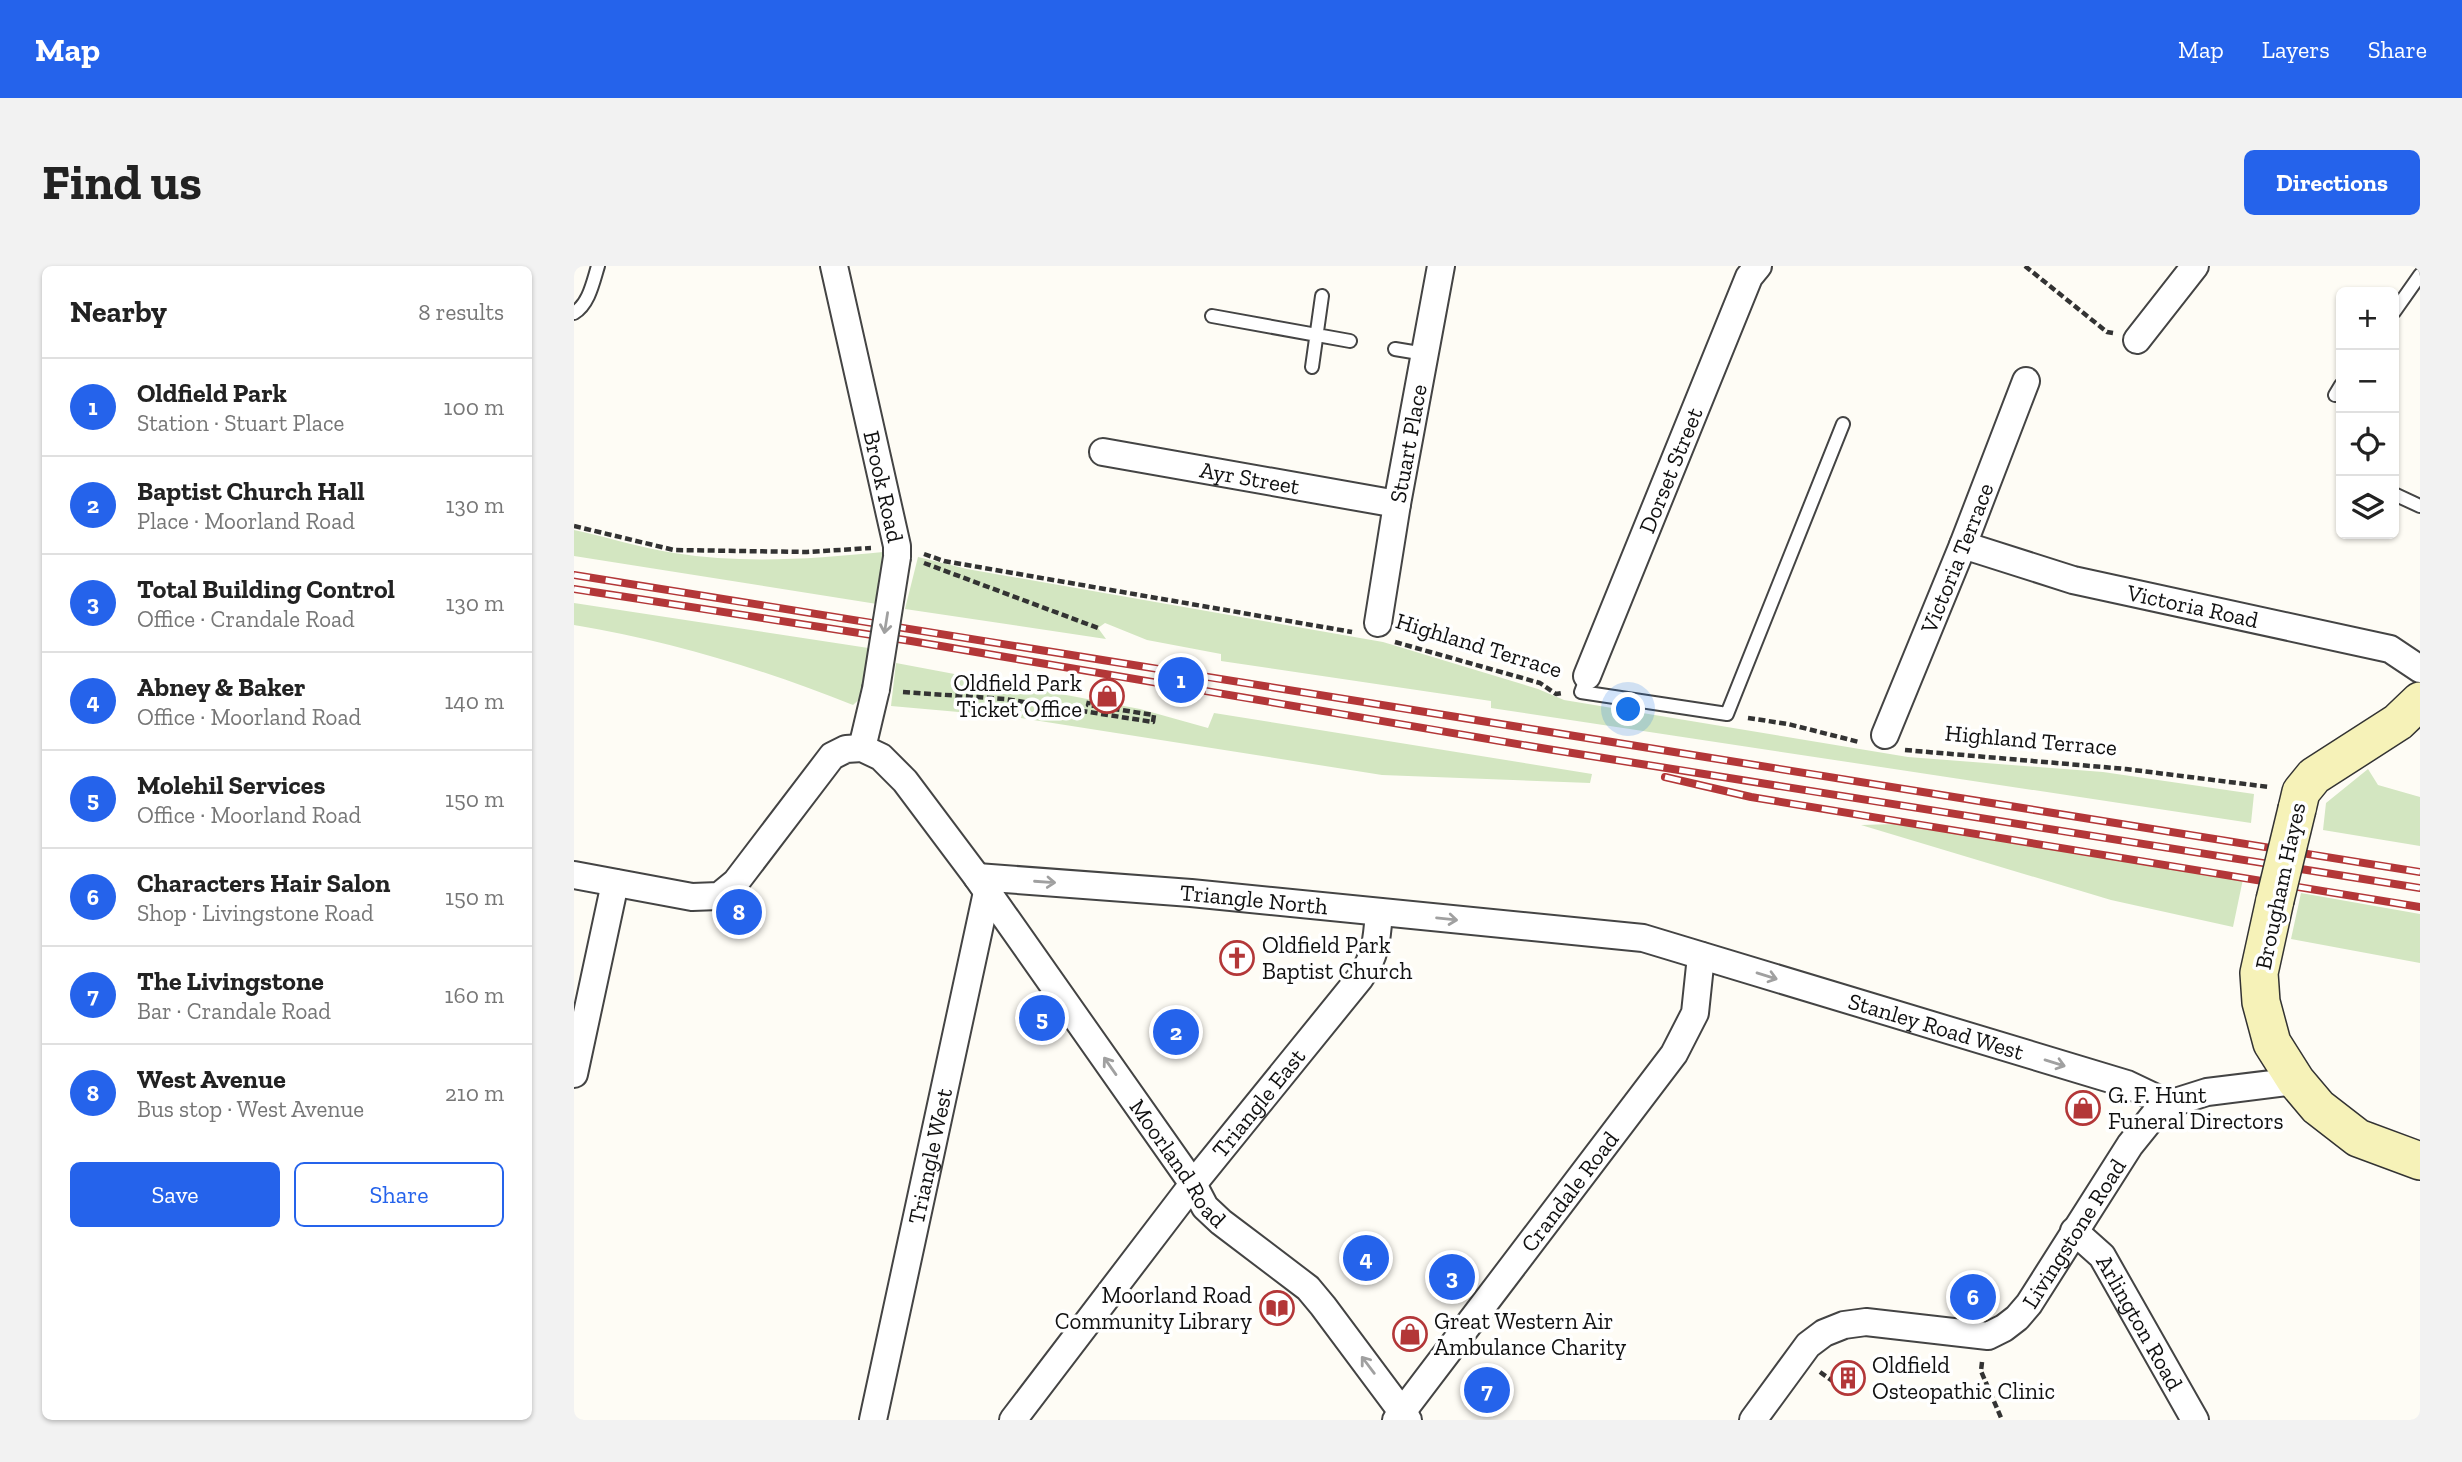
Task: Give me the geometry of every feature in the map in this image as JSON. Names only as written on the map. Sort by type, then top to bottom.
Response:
[{"type":"main road","name":"Brougham Hayes","points":[[2420,701],[2398,722],[2314,776],[2301,792],[2259,973],[2261,1002],[2272,1042],[2296,1080],[2318,1107],[2358,1138],[2420,1161]]},
{"type":"street","name":"Brook Road","points":[[834,266],[904,551],[884,691],[862,748]]},
{"type":"street","name":"Stuart Place","points":[[1376,632],[1441,266]]},
{"type":"street","name":"Dorset Street","points":[[1584,684],[1749,277],[1758,266]]},
{"type":"street","points":[[2137,340],[2195,266]]},
{"type":"street","name":"Victoria Terrace","points":[[1885,743],[2026,381]]},
{"type":"street","name":"Ayr Street","points":[[1102,452],[1397,504]]},
{"type":"street","name":"Victoria Road","points":[[1963,545],[2073,580],[2390,649],[2420,669]]},
{"type":"street","points":[[574,875],[692,897],[719,896],[736,882],[832,756],[846,749],[862,748],[881,757],[905,781],[982,884]]},
{"type":"street","points":[[574,1074],[615,883]]},
{"type":"street","name":"Triangle North","points":[[982,884],[1191,892],[1643,938],[1701,956]]},
{"type":"street","name":"Moorland Road","points":[[982,884],[1193,1184],[1205,1207],[1308,1288],[1402,1417]]},
{"type":"street","name":"Triangle West","points":[[873,1420],[982,884]]},
{"type":"street","name":"Triangle East","points":[[1013,1420],[1193,1184],[1371,964],[1376,946],[1379,912]]},
{"type":"street","name":"Stanley Road West","points":[[1701,956],[2127,1084],[2169,1104]]},
{"type":"street","name":"Crandale Road","points":[[1402,1417],[1674,1054],[1695,1013],[1701,956]]},
{"type":"street","name":"Livingstone Road","points":[[1988,1336],[2004,1328],[2029,1304],[2130,1145],[2155,1114],[2169,1104],[2207,1092],[2296,1080]]},
{"type":"street","name":"Arlington Road","points":[[2074,1231],[2102,1256],[2195,1420]]},
{"type":"street","points":[[1753,1420],[1808,1345],[1824,1333],[1844,1325],[1866,1322],[1988,1336]]},
{"type":"lane","points":[[574,313],[579,310],[591,290],[597,266]]},
{"type":"lane","points":[[2399,305],[2420,275]]},
{"type":"lane","points":[[1312,367],[1322,296]]},
{"type":"lane","points":[[1212,316],[1350,341]]},
{"type":"lane","points":[[1395,349],[1425,354]]},
{"type":"lane","points":[[1727,714],[1843,424]]},
{"type":"lane","points":[[2399,496],[2420,506]]},
{"type":"lane","name":"Highland Terrace","points":[[1584,684],[1727,714]]},
{"type":"path","points":[[2025,266],[2107,332],[2137,340]]},
{"type":"path","points":[[574,526],[674,550],[904,551],[919,561],[1098,628]]},
{"type":"path","name":"Highland Terrace","points":[[904,551],[944,561],[1376,632],[1540,683],[1556,694],[1584,684]]},
{"type":"path","points":[[884,691],[1005,699],[1153,722],[1154,715],[1088,705],[1089,701]]},
{"type":"path","name":"Highland Terrace","points":[[1727,714],[1885,743],[2260,785]]},
{"type":"path","points":[[1988,1336],[1981,1371],[2002,1420]]},
{"type":"green space","points":[[574,530],[661,551],[726,558],[804,558],[883,552],[877,604],[574,556]]},
{"type":"green space","points":[[918,557],[967,569],[1383,642],[1538,689],[1564,700],[1908,757],[2103,772],[2254,794],[2251,823],[1491,708],[1491,701],[1221,661],[1221,654],[1147,640],[1105,623],[1098,628],[1106,639],[905,609]]},
{"type":"green space","points":[[574,603],[875,649],[866,693],[853,705],[716,658],[645,639],[574,625]]},
{"type":"green space","points":[[896,663],[1140,709],[1208,728],[1214,713],[1592,774],[1590,783],[1382,775],[1015,717],[891,706]]},
{"type":"green space","points":[[2368,769],[2378,785],[2420,797],[2420,846],[2323,830],[2326,803]]},
{"type":"green space","points":[[1895,824],[2243,879],[2233,927],[2111,900],[1861,825]]},
{"type":"green space","points":[[2301,893],[2420,914],[2420,963],[2291,939]]},
{"type":"railway","points":[[574,575],[2420,872]]},
{"type":"railway","points":[[574,589],[911,641],[1547,749],[2420,888]]},
{"type":"railway","points":[[1665,777],[1751,797],[2420,907]]},
{"type":"place","name":"Oldfield Park","points":[[1181,680]]},
{"type":"place","name":"Oldfield Park Ticket Office","points":[[1107,696]]},
{"type":"place","name":"West Avenue","points":[[739,912]]},
{"type":"place","name":"Oldfield Park Baptist Church","points":[[1237,958]]},
{"type":"place","name":"Molehil Services","points":[[1042,1018]]},
{"type":"place","name":"Baptist Church Hall","points":[[1176,1032]]},
{"type":"place","name":"G. F. Hunt Funeral Directors","points":[[2083,1108]]},
{"type":"place","name":"Abney & Baker","points":[[1366,1258]]},
{"type":"place","name":"Total Building Control","points":[[1452,1277]]},
{"type":"place","name":"Characters Hair Salon","points":[[1973,1297]]},
{"type":"place","name":"Moorland Road Community Library","points":[[1277,1308]]},
{"type":"place","name":"Great Western Air Ambulance Charity","points":[[1410,1334]]},
{"type":"place","name":"Oldfield Osteopathic Clinic","points":[[1848,1378]]},
{"type":"place","name":"The Livingstone","points":[[1487,1390]]}]
